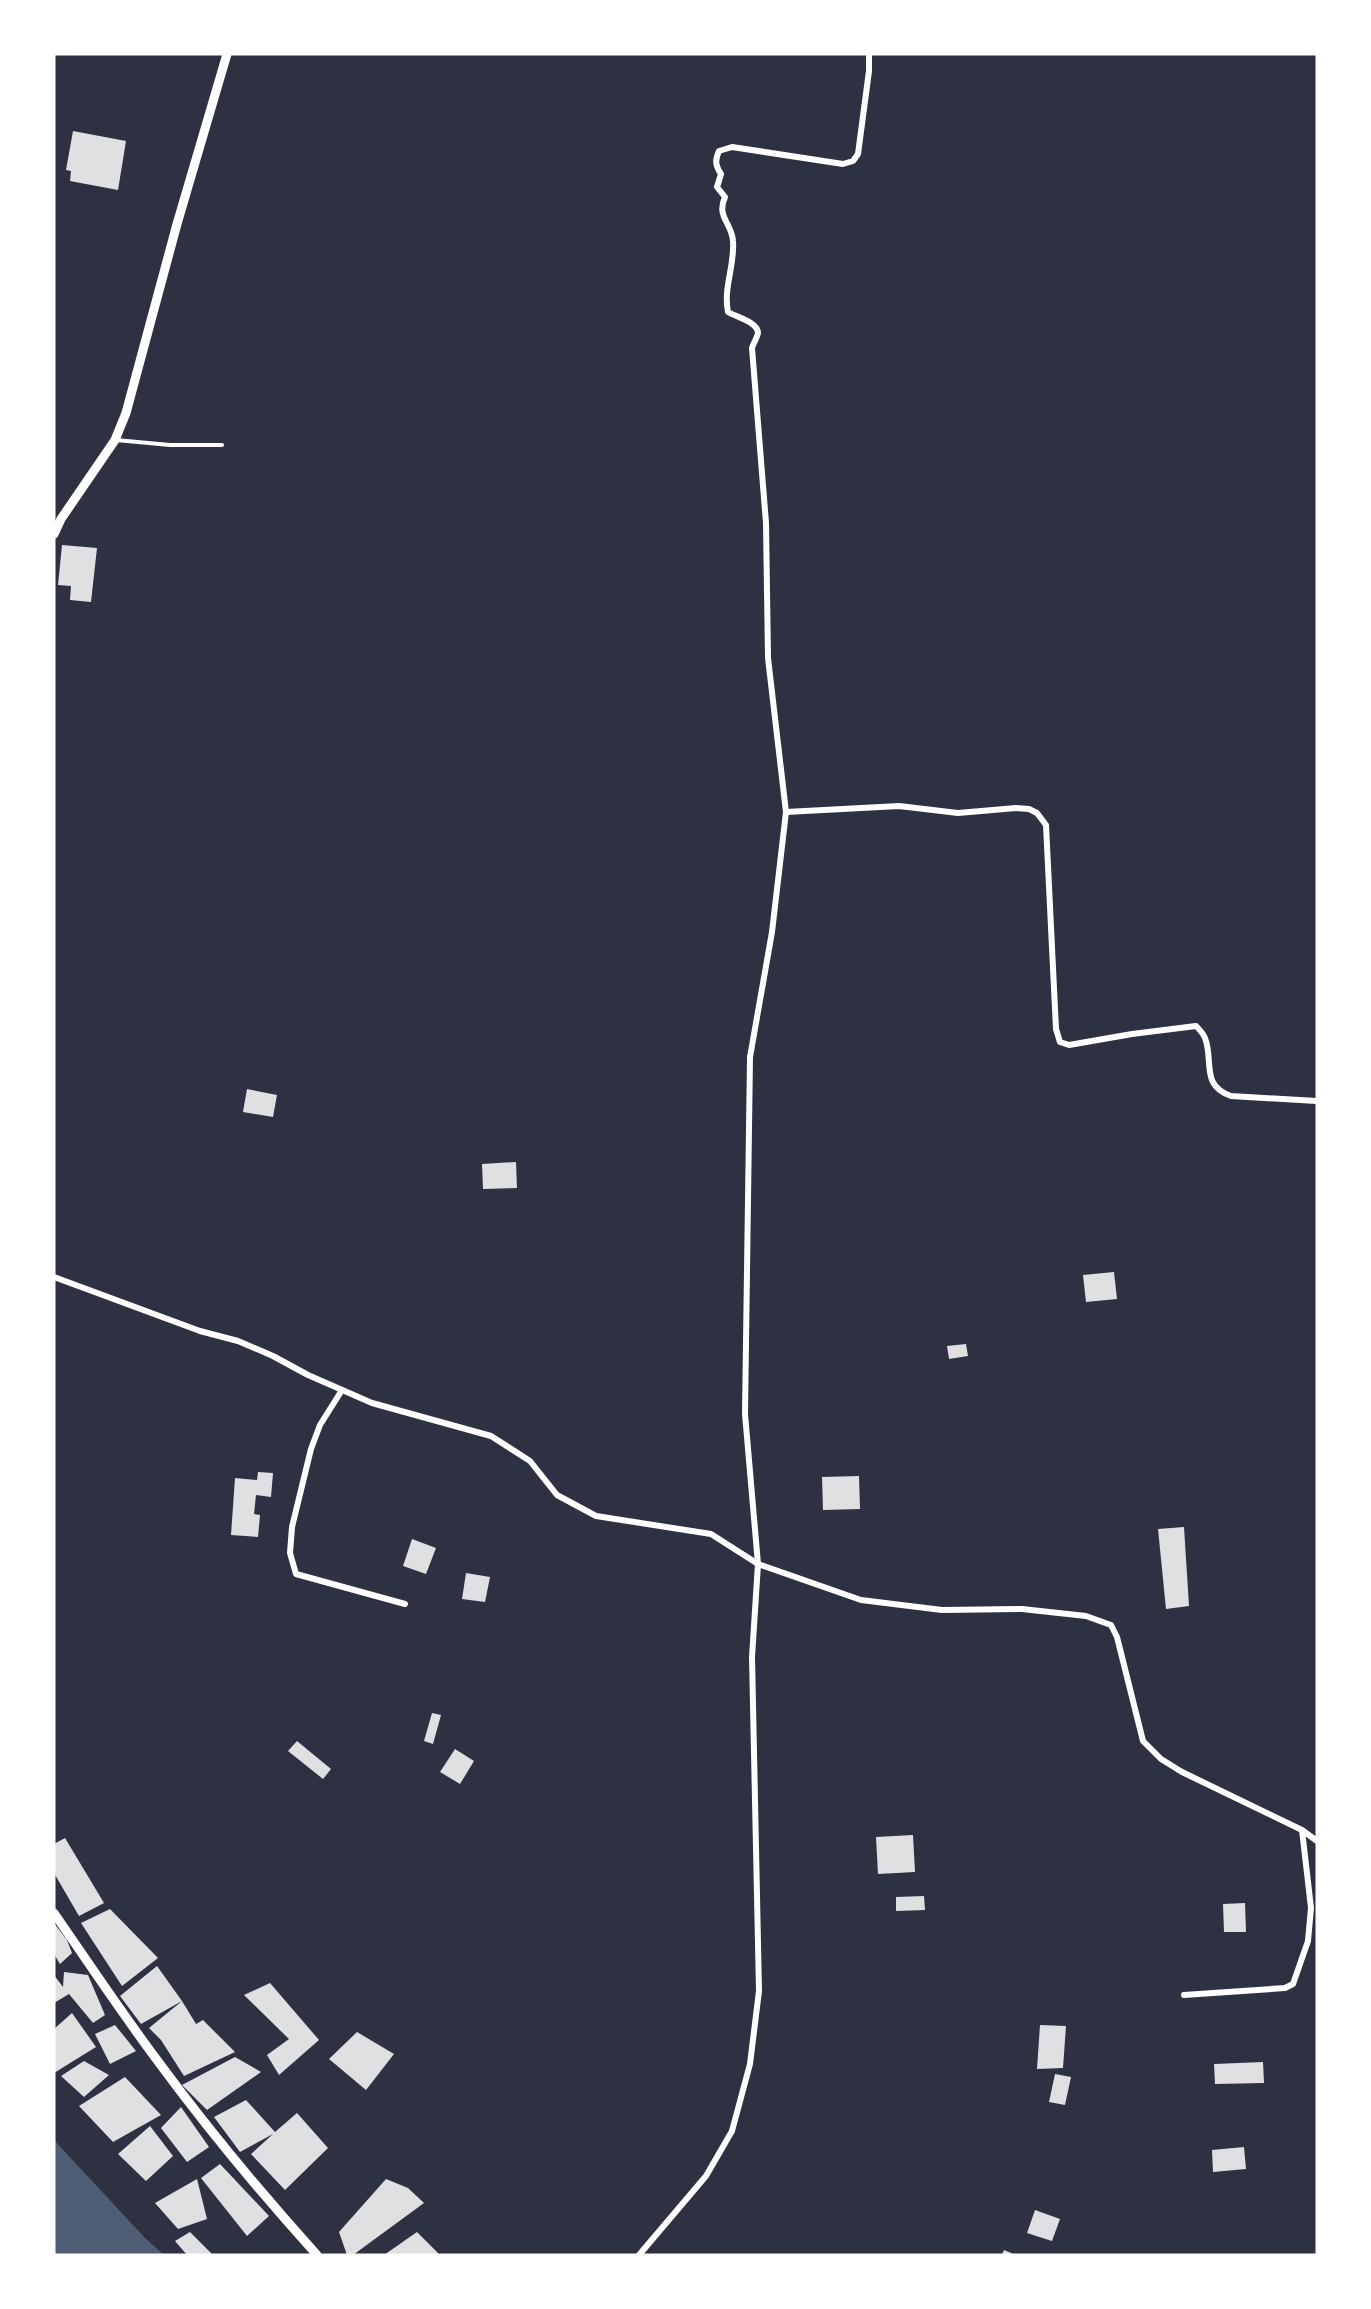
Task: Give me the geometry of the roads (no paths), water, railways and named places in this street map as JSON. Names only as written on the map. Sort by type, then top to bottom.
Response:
[{"type":"street","points":[[54,534],[61,519],[115,440],[126,413],[177,224],[227,54]]},
{"type":"street","points":[[639,2255],[706,2176],[732,2131],[750,2064],[759,1991],[752,1657],[758,1564],[745,1414],[750,1057],[772,932],[786,812],[768,658],[766,523],[752,348],[758,333],[749,322],[728,312],[726,302],[734,256],[733,241],[732,232],[724,221],[722,209],[725,196],[717,187],[722,174],[717,168],[716,160],[719,151],[732,147],[843,164],[853,161],[858,154],[869,71],[869,54]]},
{"type":"street","points":[[786,812],[899,806],[958,813],[1029,809],[1036,813],[1046,825],[1056,1029],[1060,1042],[1068,1045],[1196,1026],[1204,1037],[1209,1075],[1220,1092],[1231,1096],[1317,1101]]},
{"type":"street","points":[[54,1277],[200,1331],[238,1341],[372,1403],[491,1436],[530,1461],[557,1495],[596,1516],[711,1534],[758,1564],[861,1599],[942,1610],[1022,1609],[1086,1616],[1111,1625],[1117,1637],[1143,1741],[1161,1759],[1182,1772],[1302,1830],[1317,1841]]},
{"type":"street","points":[[342,1390],[320,1425],[311,1449],[292,1527],[290,1553],[296,1574],[405,1604]]},
{"type":"street","points":[[1184,1995],[1285,1988],[1293,1984],[1308,1941],[1311,1908],[1302,1830]]},
{"type":"street","points":[[54,1913],[156,2060],[220,2142],[318,2255]]},
{"type":"lane","points":[[115,440],[170,445],[222,445]]},
{"type":"water","points":[[54,2140],[145,2238],[164,2255],[54,2255]]}]
